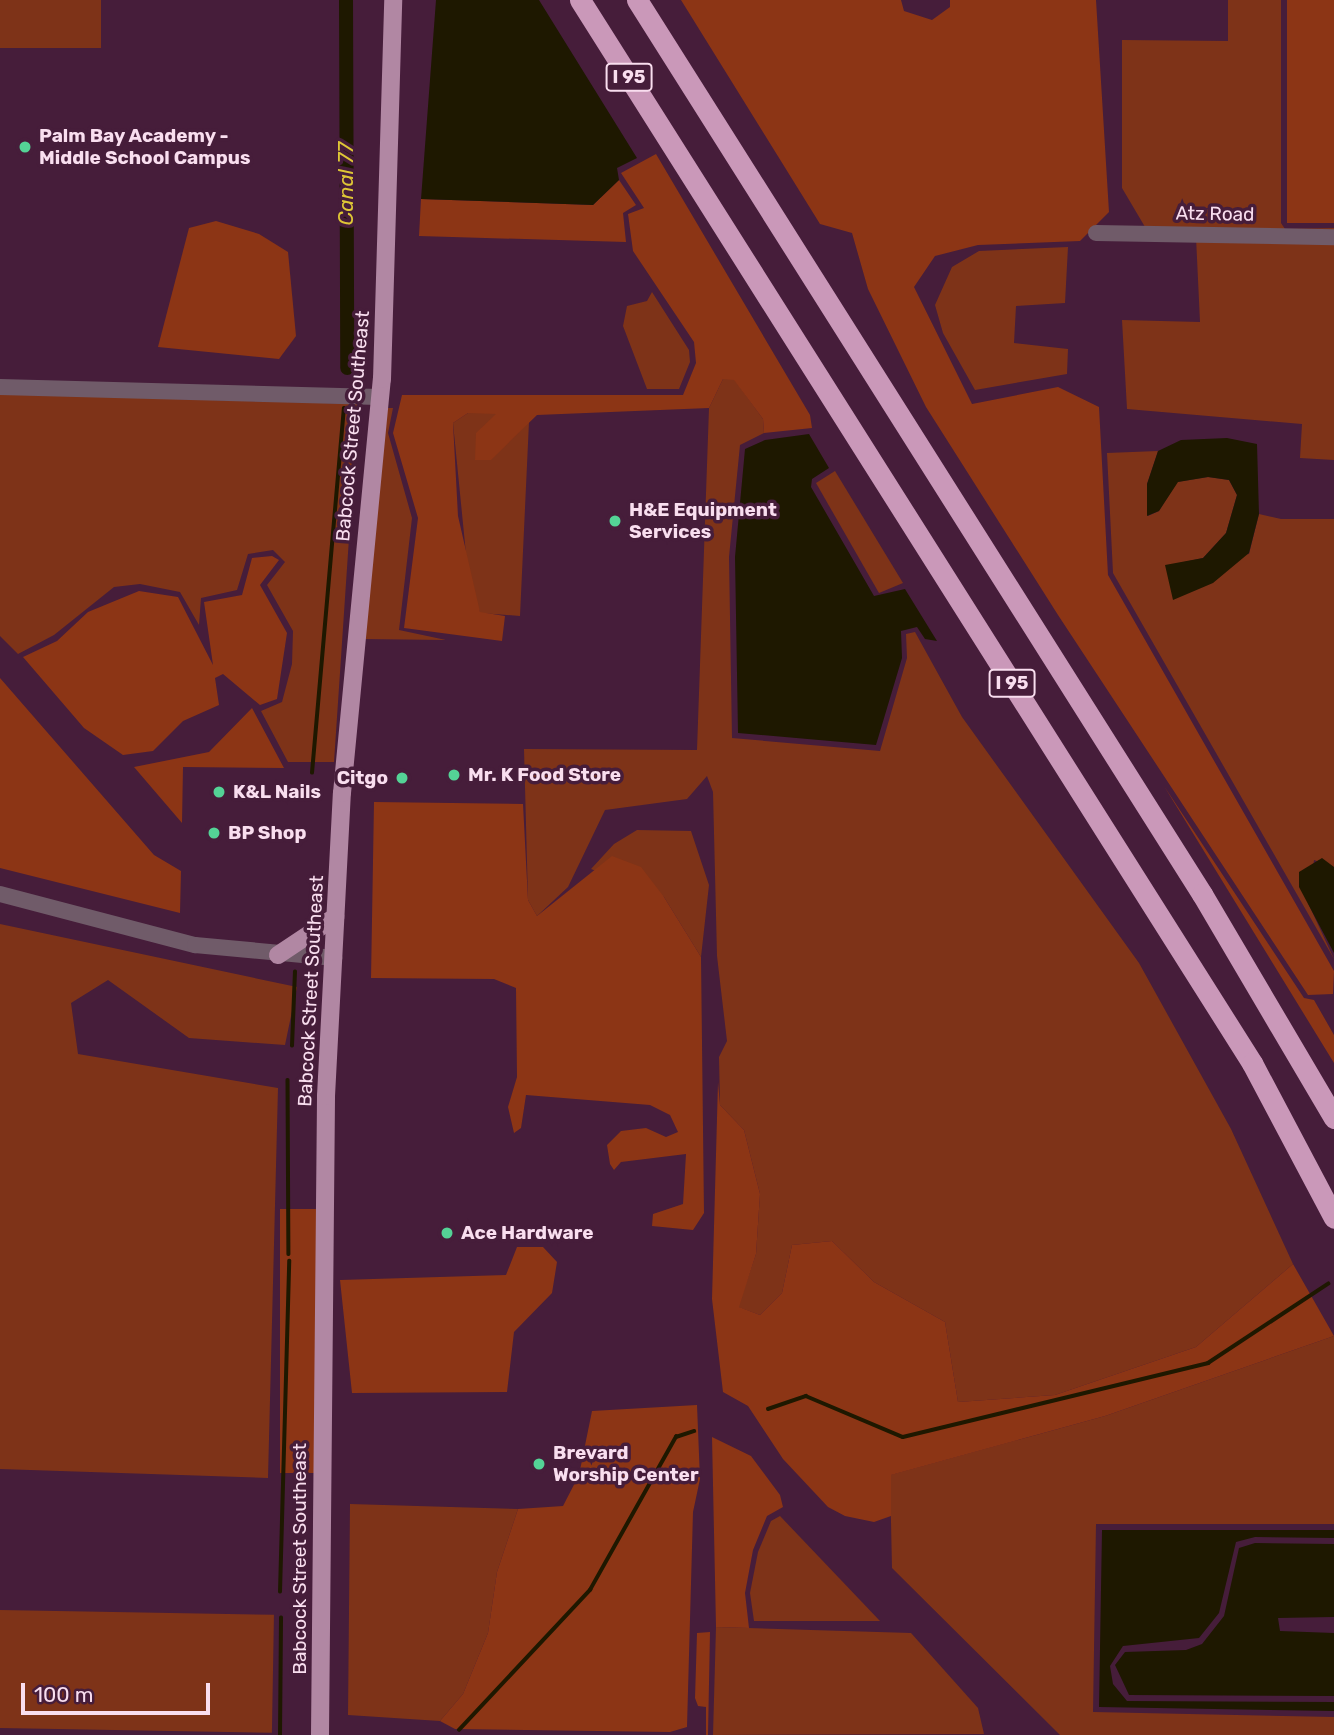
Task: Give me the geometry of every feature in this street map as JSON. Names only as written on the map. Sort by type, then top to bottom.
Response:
[{"type":"highway","name":"I 95","points":[[580,0],[1252,1063],[1334,1218]]},
{"type":"highway","name":"I 95","points":[[637,0],[1202,894],[1334,1118]]},
{"type":"main road","name":"Babcock Street Southeast","points":[[320,1735],[326,1097],[348,710],[379,397],[393,0]]},
{"type":"main road","points":[[278,955],[335,916]]},
{"type":"street","name":"Atz Road","points":[[1096,233],[1334,237]]},
{"type":"street","points":[[0,387],[379,397]]},
{"type":"street","points":[[0,894],[195,945],[278,955],[334,958]]},
{"type":"shaded area","points":[[0,0],[101,0],[101,48],[0,48]]},
{"type":"shaded area","points":[[436,0],[539,0],[637,158],[617,168],[619,180],[593,205],[421,199]]},
{"type":"shaded area","points":[[681,0],[901,0],[904,11],[932,20],[950,7],[950,0],[1096,0],[1109,212],[1080,241],[978,245],[935,256],[914,287],[972,404],[1058,387],[1099,407],[1108,575],[1334,971],[1333,994],[1308,995],[1058,615],[926,407],[868,289],[852,233],[820,224]]},
{"type":"shaded area","points":[[1228,0],[1281,0],[1281,223],[1285,229],[1334,228],[1334,460],[1300,458],[1302,424],[1127,409],[1122,320],[1200,322],[1196,237],[1148,232],[1122,188],[1122,40],[1228,41]]},
{"type":"shaded area","points":[[1287,0],[1334,0],[1334,223],[1287,223]]},
{"type":"shaded area","points":[[656,154],[810,415],[812,428],[764,433],[763,419],[734,380],[723,379],[709,408],[537,415],[491,460],[475,460],[476,433],[496,414],[468,413],[453,423],[458,516],[480,612],[505,616],[502,641],[404,628],[418,518],[393,433],[402,395],[683,395],[696,363],[694,342],[633,251],[628,214],[644,208],[621,173]]},
{"type":"shaded area","points":[[619,180],[636,205],[623,213],[626,242],[419,236],[421,199],[593,205]]},
{"type":"shaded area","points":[[216,221],[259,234],[288,252],[296,336],[279,359],[158,347],[189,228]]},
{"type":"shaded area","points":[[1068,247],[1065,303],[1016,306],[1014,343],[1068,349],[1067,374],[975,390],[943,333],[935,305],[952,267],[979,251]]},
{"type":"shaded area","points":[[652,292],[689,350],[690,362],[679,389],[647,389],[623,326],[627,306],[647,301]]},
{"type":"shaded area","points":[[723,379],[734,379],[763,419],[764,433],[740,445],[729,557],[732,738],[880,751],[907,658],[906,634],[915,632],[962,717],[1139,963],[1231,1129],[1293,1264],[1196,1347],[1055,1395],[958,1402],[945,1322],[874,1282],[832,1241],[792,1245],[782,1293],[760,1315],[738,1307],[756,1254],[760,1194],[744,1130],[720,1105],[719,1057],[727,1041],[717,956],[713,792],[707,776],[687,799],[605,810],[568,887],[537,916],[528,900],[524,749],[697,750],[709,408]]},
{"type":"shaded area","points":[[0,394],[358,404],[334,762],[288,762],[261,711],[282,702],[292,664],[293,631],[267,585],[285,562],[273,550],[248,554],[237,590],[201,598],[199,625],[180,592],[140,584],[114,587],[54,635],[18,654],[0,636]]},
{"type":"shaded area","points":[[385,408],[393,408],[388,433],[412,518],[399,630],[446,640],[362,639]]},
{"type":"shaded area","points":[[468,413],[497,413],[490,460],[529,422],[520,616],[480,613],[468,574],[453,423]]},
{"type":"shaded area","points":[[809,434],[829,468],[812,479],[811,487],[874,596],[905,589],[937,641],[925,639],[917,627],[901,631],[902,658],[876,745],[738,733],[735,557],[745,449],[765,440]]},
{"type":"shaded area","points":[[1227,438],[1257,444],[1259,514],[1249,553],[1213,583],[1173,600],[1165,565],[1203,558],[1226,533],[1237,495],[1229,480],[1208,477],[1178,482],[1159,511],[1147,516],[1147,484],[1158,451],[1181,440]]},
{"type":"shaded area","points":[[1158,451],[1147,484],[1148,516],[1159,511],[1177,482],[1208,477],[1229,480],[1237,495],[1226,533],[1203,558],[1165,566],[1249,554],[1259,514],[1281,519],[1334,519],[1334,867],[1314,860],[1308,903],[1334,959],[1113,573],[1107,453]]},
{"type":"shaded area","points":[[835,471],[903,583],[879,593],[816,483]]},
{"type":"shaded area","points":[[272,556],[279,560],[260,585],[287,633],[277,699],[260,705],[223,674],[215,678],[219,705],[183,721],[153,751],[123,755],[84,728],[23,657],[57,641],[88,612],[139,591],[178,597],[213,665],[204,602],[242,595],[252,558]]},
{"type":"shaded area","points":[[0,678],[154,855],[181,871],[180,913],[0,868]]},
{"type":"shaded area","points":[[252,708],[284,768],[183,767],[182,823],[134,767],[209,752]]},
{"type":"shaded area","points":[[1164,786],[1304,998],[1314,1000],[1334,1035],[1334,1063]]},
{"type":"shaded area","points":[[374,802],[523,804],[528,900],[537,916],[612,856],[641,867],[664,897],[701,957],[704,1213],[693,1230],[652,1226],[653,1214],[683,1204],[686,1154],[621,1162],[614,1170],[610,1164],[607,1145],[621,1131],[646,1128],[666,1137],[678,1132],[670,1115],[650,1105],[526,1095],[521,1128],[514,1133],[508,1107],[517,1077],[516,988],[494,979],[371,978]]},
{"type":"shaded area","points":[[637,830],[691,831],[709,885],[701,957],[664,897],[591,869],[614,844]]},
{"type":"shaded area","points":[[1322,858],[1334,867],[1334,953],[1299,887],[1299,872]]},
{"type":"shaded area","points":[[0,924],[297,987],[285,1045],[189,1038],[108,980],[71,1003],[78,1054],[278,1088],[268,1478],[0,1469]]},
{"type":"shaded area","points":[[718,1082],[720,1105],[744,1130],[760,1194],[756,1254],[739,1307],[760,1315],[782,1293],[792,1245],[832,1241],[874,1282],[945,1322],[958,1402],[1055,1395],[1196,1347],[1293,1264],[1334,1336],[1105,1416],[891,1475],[891,1516],[874,1522],[845,1516],[828,1507],[783,1459],[748,1406],[723,1392],[712,1299]]},
{"type":"shaded area","points":[[280,1209],[318,1209],[318,1473],[280,1473]]},
{"type":"shaded area","points":[[517,1247],[543,1247],[557,1262],[552,1293],[514,1332],[507,1392],[352,1393],[340,1280],[506,1275]]},
{"type":"shaded area","points":[[1334,1336],[1334,1524],[1096,1524],[1093,1712],[1334,1717],[1334,1735],[1060,1735],[892,1568],[890,1475],[1105,1416]]},
{"type":"shaded area","points":[[697,1405],[700,1479],[693,1512],[687,1727],[670,1732],[455,1729],[440,1721],[463,1694],[488,1633],[497,1572],[518,1509],[563,1506],[579,1475],[592,1411]]},
{"type":"shaded area","points":[[712,1437],[751,1456],[780,1495],[783,1507],[767,1516],[753,1550],[745,1593],[749,1628],[716,1627]]},
{"type":"shaded area","points":[[350,1504],[518,1509],[497,1572],[488,1633],[463,1694],[440,1721],[348,1715]]},
{"type":"shaded area","points":[[780,1516],[880,1621],[754,1621],[750,1593],[758,1552],[771,1521]]},
{"type":"shaded area","points":[[1102,1530],[1334,1530],[1334,1538],[1255,1537],[1236,1542],[1219,1613],[1199,1638],[1123,1646],[1110,1666],[1113,1684],[1127,1701],[1334,1702],[1334,1711],[1099,1707]]},
{"type":"shaded area","points":[[1255,1543],[1334,1544],[1334,1617],[1278,1618],[1280,1631],[1334,1633],[1334,1696],[1129,1695],[1115,1665],[1125,1652],[1186,1650],[1202,1644],[1224,1616],[1239,1548]]},
{"type":"shaded area","points":[[0,1610],[274,1615],[272,1733],[0,1728]]},
{"type":"shaded area","points":[[716,1627],[911,1633],[978,1708],[984,1734],[713,1735]]},
{"type":"shaded area","points":[[710,1632],[706,1735],[706,1707],[698,1706],[695,1698],[697,1633]]},
{"type":"waterway","name":"Canal 77","points":[[346,0],[347,368]]},
{"type":"waterway","points":[[312,773],[344,408]]},
{"type":"waterway","points":[[292,1046],[295,972]]},
{"type":"waterway","points":[[288,1080],[289,1254]]},
{"type":"waterway","points":[[280,1592],[289,1261]]},
{"type":"waterway","points":[[768,1409],[806,1396],[903,1437],[1208,1363],[1328,1284]]},
{"type":"waterway","points":[[459,1730],[590,1590],[676,1437],[694,1431]]},
{"type":"waterway","points":[[280,1735],[281,1618]]},
{"type":"place","name":"Palm Bay Academy - Middle School Campus","points":[[25,147]]},
{"type":"place","name":"H&E Equipment Services","points":[[615,521]]},
{"type":"place","name":"Mr. K Food Store","points":[[454,775]]},
{"type":"place","name":"Citgo","points":[[402,778]]},
{"type":"place","name":"K&L Nails","points":[[219,792]]},
{"type":"place","name":"BP Shop","points":[[214,833]]},
{"type":"place","name":"Ace Hardware","points":[[447,1233]]},
{"type":"place","name":"Brevard Worship Center","points":[[539,1464]]}]
